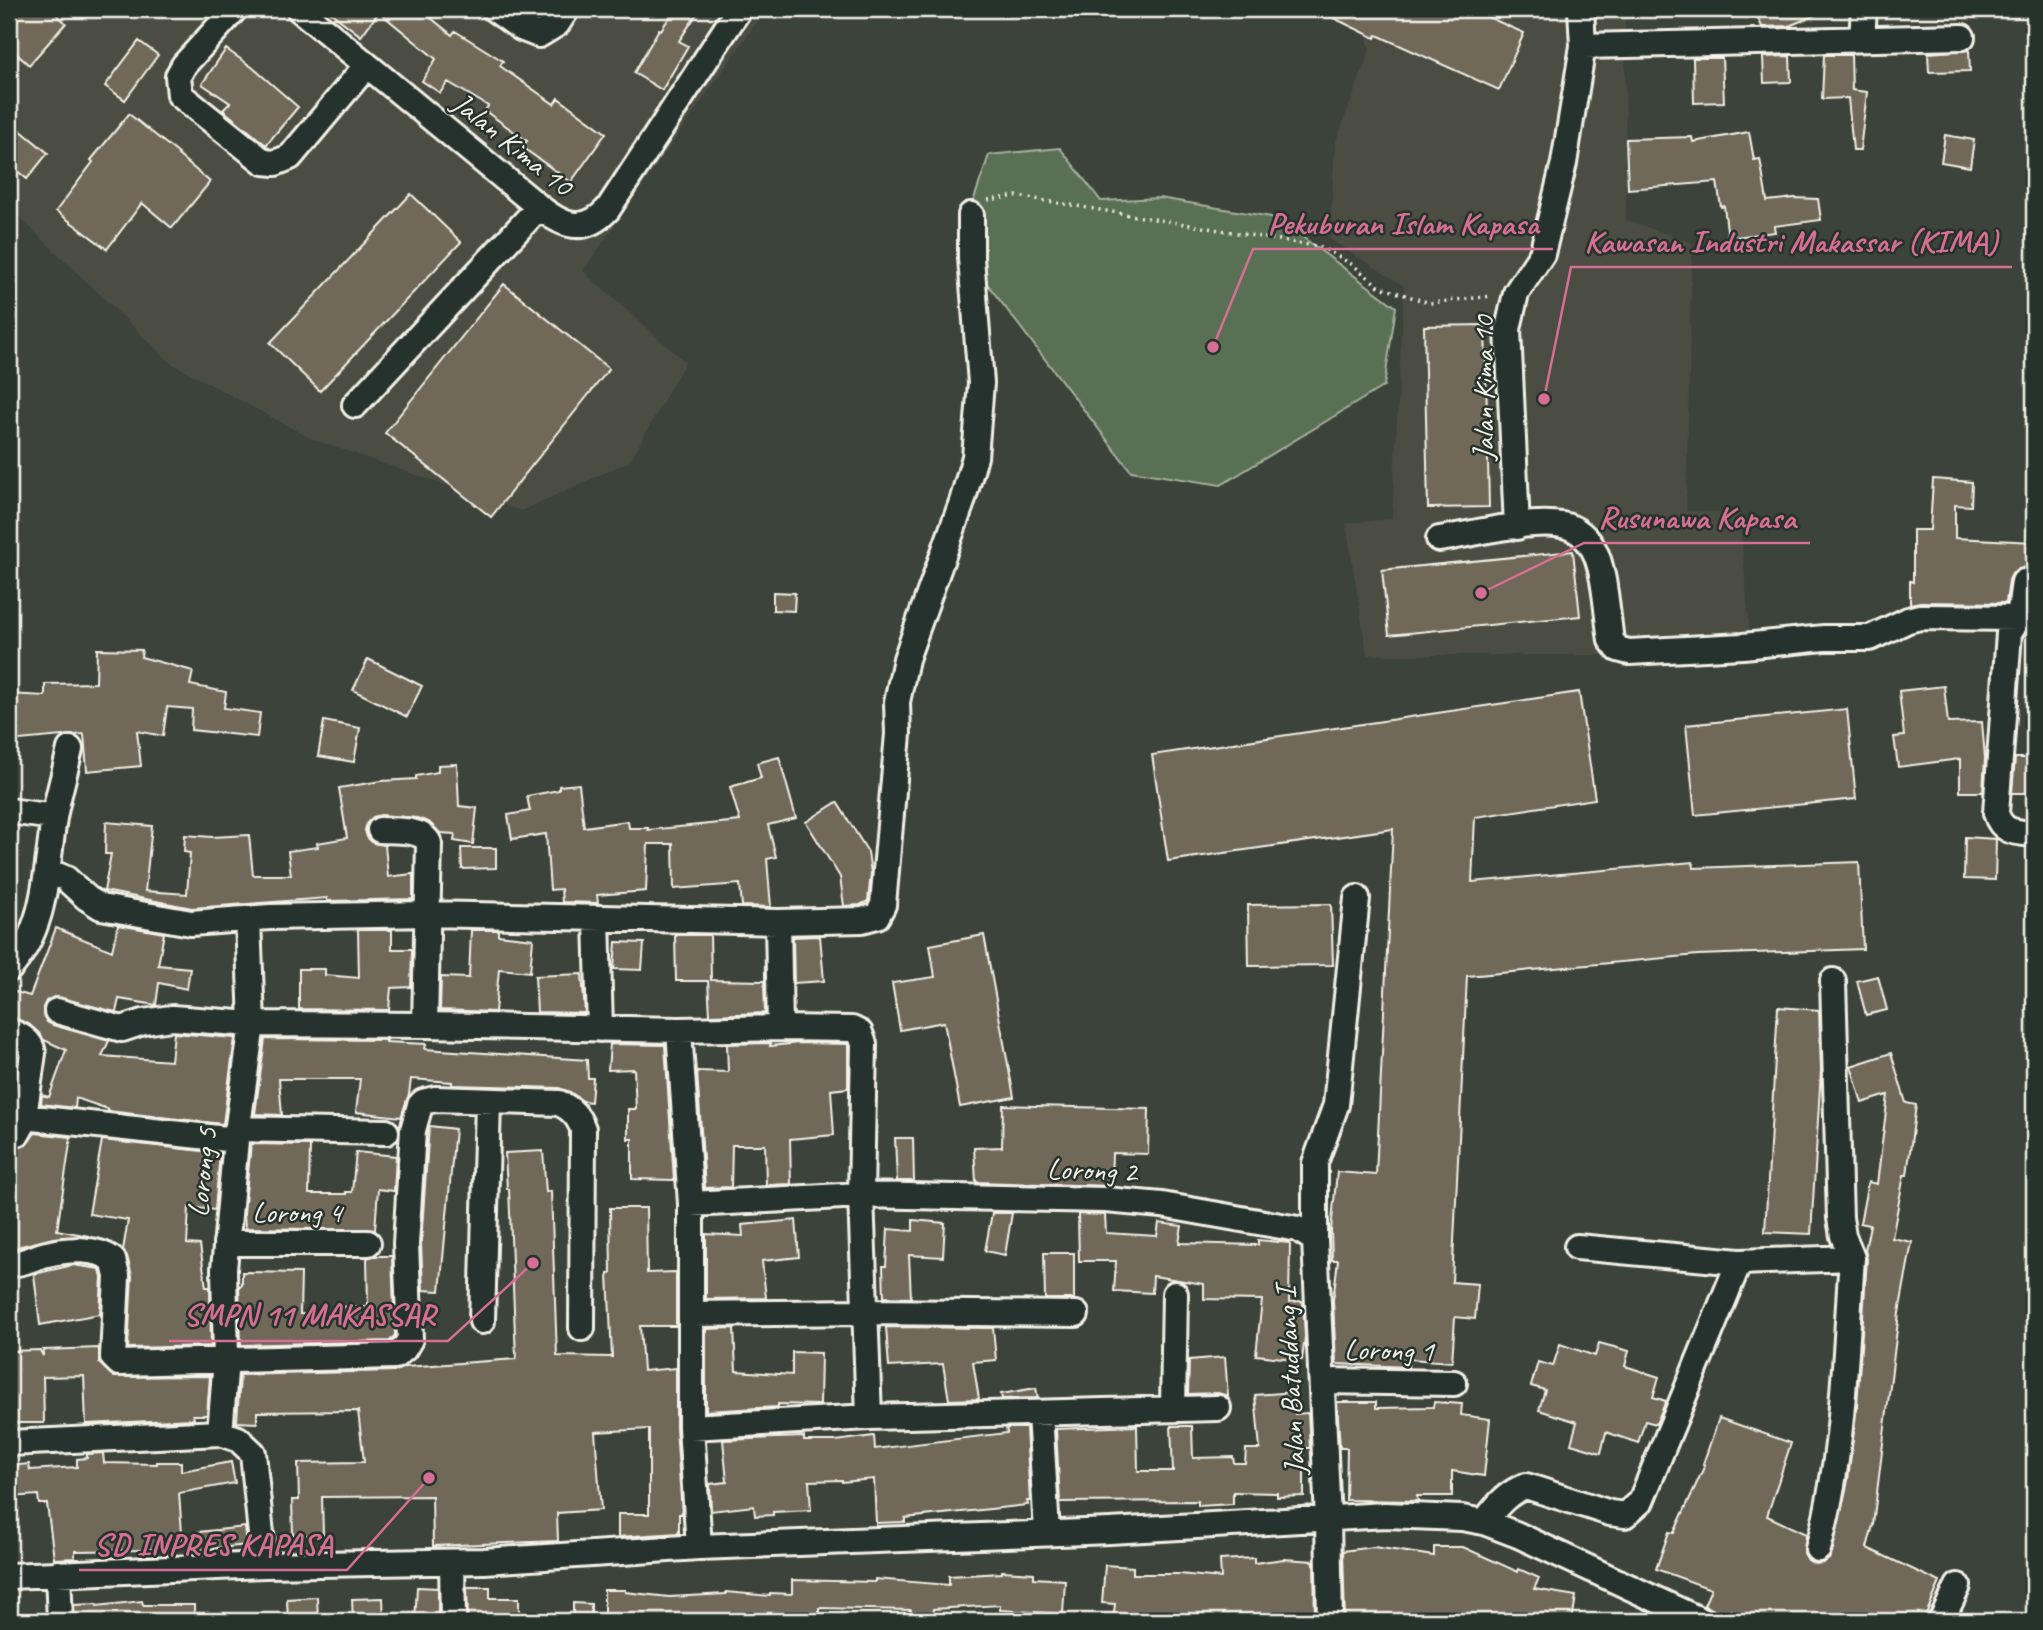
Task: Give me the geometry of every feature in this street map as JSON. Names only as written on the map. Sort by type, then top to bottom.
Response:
[{"type":"street","points":[[235,9],[184,65],[178,76],[180,95],[264,162],[275,163],[290,157],[367,65]]},
{"type":"street","name":"Jalan Kima 10","points":[[299,9],[539,207],[559,222],[573,225],[599,218],[608,209],[739,9]]},
{"type":"street","points":[[494,9],[521,28],[539,35],[557,24],[567,9]]},
{"type":"street","name":"Jalan Kima 10","points":[[1517,527],[1508,329],[1516,293],[1542,254],[1564,163],[1583,46],[1581,9]]},
{"type":"street","points":[[1862,39],[1864,9]]},
{"type":"street","points":[[1583,46],[1962,37]]},
{"type":"street","points":[[355,405],[539,207]]},
{"type":"street","points":[[48,871],[65,878],[86,898],[101,907],[191,923],[428,914],[778,922],[862,920],[877,916],[883,905],[898,734],[897,702],[904,670],[975,457],[981,383],[971,258],[971,215]]},
{"type":"street","points":[[1439,539],[1517,527],[1563,525],[1581,532],[1595,551],[1611,640],[1618,649],[1629,652],[1742,646],[1824,638],[1870,638],[1920,617],[2019,618]]},
{"type":"street","points":[[2024,582],[2019,618],[2008,633],[1996,813],[2005,829],[2034,834]]},
{"type":"street","points":[[9,970],[25,949],[35,928],[48,871],[54,817],[70,750]]},
{"type":"street","points":[[9,811],[54,817]]},
{"type":"street","points":[[380,830],[421,834],[427,838],[430,852],[425,1025]]},
{"type":"street","name":"Jalan Batuddang I","points":[[1330,1621],[1315,1240],[1315,1163],[1336,1105],[1357,898]]},
{"type":"street","points":[[597,918],[600,1029]]},
{"type":"street","name":"Lorong 5","points":[[220,1433],[226,1360],[226,1243],[252,1024],[248,919]]},
{"type":"street","points":[[778,922],[780,1028]]},
{"type":"street","points":[[1818,1549],[1831,1494],[1841,1408],[1852,1258],[1843,1236],[1840,1218],[1833,981]]},
{"type":"street","points":[[57,1011],[122,1029],[143,1022],[172,1018],[252,1024],[679,1031],[852,1029],[863,1036],[861,1195],[869,1417]]},
{"type":"street","points":[[9,1031],[23,1037],[32,1048],[33,1064],[16,1126],[237,1134],[386,1132]]},
{"type":"street","points":[[679,1031],[691,1204],[691,1427],[699,1548]]},
{"type":"street","points":[[9,1264],[18,1264],[48,1254],[83,1251],[106,1254],[113,1260],[117,1276],[113,1357],[119,1363],[395,1356],[404,1349],[410,1339],[406,1244],[413,1130],[420,1105],[435,1099],[559,1103],[578,1116],[583,1129],[582,1328]]},
{"type":"street","points":[[482,1321],[488,1102]]},
{"type":"street","name":"Lorong 2","points":[[691,1204],[861,1195],[1105,1200],[1162,1205],[1298,1229],[1315,1240]]},
{"type":"street","name":"Lorong 4","points":[[226,1243],[368,1243]]},
{"type":"street","points":[[1577,1247],[1739,1262],[1852,1258]]},
{"type":"street","points":[[1485,1522],[1512,1490],[1526,1486],[1610,1513],[1625,1515],[1641,1501],[1739,1262]]},
{"type":"street","points":[[1173,1408],[1175,1294]]},
{"type":"street","points":[[692,1314],[865,1311],[1076,1314]]},
{"type":"street","name":"Lorong 1","points":[[1322,1381],[1454,1383]]},
{"type":"street","points":[[691,1427],[869,1417],[1218,1408]]},
{"type":"street","points":[[1040,1413],[1047,1533]]},
{"type":"street","points":[[9,1443],[220,1433],[238,1439],[253,1453],[264,1565]]},
{"type":"street","points":[[9,1576],[264,1565],[452,1562],[699,1548],[1328,1520],[1385,1515],[1462,1518],[1485,1522],[1702,1621]]},
{"type":"street","points":[[452,1562],[453,1621]]},
{"type":"street","points":[[58,1573],[60,1621]]},
{"type":"street","points":[[1941,1621],[1958,1586]]},
{"type":"path","points":[[971,215],[985,201],[1017,196],[1321,247],[1353,265],[1380,287],[1430,303],[1516,293]]},
{"type":"shaded area","points":[[9,9],[766,9],[583,271],[685,362],[630,461],[521,511],[312,439],[171,363],[9,207]]},
{"type":"shaded area","points":[[1345,9],[1625,9],[1626,220],[1692,243],[1686,511],[1739,513],[1752,655],[1367,655],[1346,523],[1392,519],[1404,286],[1330,239],[1335,144],[1370,50],[1361,18]]},
{"type":"green space","points":[[1060,148],[1101,201],[1160,198],[1277,218],[1396,307],[1384,386],[1221,485],[1131,471],[958,246],[989,155]]},
{"type":"building","points":[[9,9],[50,9],[66,23],[29,65],[9,47]]},
{"type":"building","points":[[326,9],[420,9],[452,35],[455,31],[503,61],[500,66],[554,104],[558,98],[606,133],[571,182],[522,147],[527,141],[485,111],[488,106],[448,82],[440,93],[422,81],[436,59],[379,12],[361,36]]},
{"type":"building","points":[[675,9],[700,9],[679,41],[688,46],[662,90],[634,73],[659,29],[661,30]]},
{"type":"building","points":[[1315,9],[1470,9],[1524,33],[1499,90],[1377,35],[1375,38]]},
{"type":"building","points":[[1754,9],[1830,9],[1789,26],[1762,27]]},
{"type":"building","points":[[139,41],[158,55],[125,100],[105,86]]},
{"type":"building","points":[[226,49],[252,67],[298,107],[266,145],[223,110],[230,103],[202,84]]},
{"type":"building","points":[[1969,50],[1970,71],[1929,72],[1928,53]]},
{"type":"building","points":[[1824,55],[1851,55],[1852,90],[1867,92],[1860,150],[1853,150],[1848,98],[1822,99]]},
{"type":"building","points":[[1790,56],[1791,82],[1764,83],[1763,57]]},
{"type":"building","points":[[1693,58],[1722,58],[1724,102],[1694,103]]},
{"type":"building","points":[[129,114],[210,182],[172,228],[142,203],[107,249],[56,211],[93,162],[91,160]]},
{"type":"building","points":[[9,121],[48,153],[27,179],[9,164]]},
{"type":"building","points":[[1749,132],[1754,160],[1760,159],[1767,201],[1818,199],[1821,220],[1774,226],[1775,232],[1728,238],[1724,206],[1721,207],[1717,182],[1628,189],[1626,139],[1692,137],[1693,142]]},
{"type":"building","points":[[1945,135],[1974,140],[1970,167],[1941,162]]},
{"type":"building","points":[[411,194],[461,242],[320,391],[270,343]]},
{"type":"building","points":[[504,284],[609,369],[491,517],[385,433]]},
{"type":"building","points":[[1485,325],[1489,507],[1428,508],[1424,326]]},
{"type":"building","points":[[1933,479],[1972,482],[1971,506],[1955,505],[1955,538],[2034,542],[2034,572],[2025,567],[2013,572],[2009,580],[2006,603],[1910,604],[1910,581],[1913,582],[1913,530],[1930,530]]},
{"type":"building","points":[[1573,551],[1580,616],[1389,635],[1382,570]]},
{"type":"building","points":[[773,592],[795,593],[794,611],[773,610]]},
{"type":"building","points":[[97,649],[142,650],[141,657],[193,671],[190,685],[226,692],[224,708],[260,713],[257,737],[191,730],[192,709],[167,707],[163,736],[137,731],[141,766],[87,771],[84,734],[9,741],[9,694],[45,696],[45,684],[96,683]]},
{"type":"building","points":[[368,659],[422,686],[407,717],[353,690]]},
{"type":"building","points":[[1944,686],[1948,723],[1982,722],[1985,758],[1983,792],[1960,792],[1960,759],[1898,767],[1894,737],[1904,736],[1899,691]]},
{"type":"building","points":[[1579,692],[1595,799],[1475,817],[1472,882],[1693,862],[1694,868],[1859,862],[1863,949],[1698,955],[1467,976],[1452,1282],[1478,1284],[1475,1319],[1455,1317],[1452,1362],[1409,1359],[1408,1367],[1336,1364],[1333,1300],[1338,1260],[1332,1260],[1331,1230],[1337,1172],[1376,1175],[1393,829],[1168,861],[1152,755]]},
{"type":"building","points":[[1847,709],[1856,799],[1695,815],[1686,725]]},
{"type":"building","points":[[324,721],[360,728],[354,762],[318,756]]},
{"type":"building","points":[[779,757],[796,818],[768,825],[776,857],[767,859],[771,907],[742,906],[740,884],[674,889],[673,844],[648,844],[646,891],[597,895],[598,903],[562,902],[561,889],[550,890],[546,834],[512,839],[508,815],[530,811],[527,796],[559,790],[559,786],[579,784],[584,827],[628,821],[629,828],[648,830],[740,821],[730,787],[761,778],[757,763]]},
{"type":"building","points":[[2015,758],[2032,758],[2032,793],[2012,793]]},
{"type":"building","points":[[457,764],[459,806],[477,808],[473,844],[454,841],[455,834],[440,833],[429,822],[417,818],[381,815],[373,817],[367,823],[367,837],[373,843],[385,845],[388,877],[413,874],[413,899],[327,901],[327,898],[192,908],[104,891],[111,854],[105,854],[106,822],[152,826],[145,891],[187,894],[190,853],[184,852],[185,835],[249,835],[253,875],[291,875],[288,851],[318,847],[317,843],[347,838],[339,788],[416,779],[416,776],[438,772],[438,765]]},
{"type":"building","points":[[837,802],[868,852],[871,873],[868,901],[860,905],[844,906],[840,877],[806,822]]},
{"type":"building","points":[[1965,837],[1996,839],[1995,880],[1964,879]]},
{"type":"building","points":[[461,848],[496,848],[496,868],[462,869]]},
{"type":"building","points":[[1331,904],[1333,965],[1249,966],[1248,905]]},
{"type":"building","points":[[118,925],[164,933],[158,965],[190,968],[187,989],[159,983],[156,1005],[119,999],[116,1012],[54,997],[46,1001],[43,1015],[47,1022],[53,1025],[109,1041],[102,1056],[171,1061],[174,1033],[235,1038],[223,1124],[108,1111],[76,1098],[75,1108],[41,1104],[42,1095],[49,1097],[66,1050],[44,1040],[29,1024],[9,1016],[9,990],[30,996],[56,928],[112,951]]},
{"type":"building","points":[[358,930],[392,930],[392,949],[412,949],[411,987],[391,988],[389,1010],[299,1009],[299,969],[325,969],[325,975],[359,978]]},
{"type":"building","points":[[471,930],[498,930],[498,935],[533,939],[530,972],[499,969],[495,1012],[440,1010],[441,977],[469,978]]},
{"type":"building","points":[[675,935],[710,935],[711,980],[764,981],[765,1013],[710,1015],[708,981],[676,981]]},
{"type":"building","points":[[984,935],[1014,1097],[960,1107],[944,1022],[900,1030],[892,983],[935,977],[930,945]]},
{"type":"building","points":[[820,936],[824,981],[794,983],[793,937]]},
{"type":"building","points":[[616,942],[644,943],[642,970],[614,969]]},
{"type":"building","points":[[582,974],[585,1013],[537,1012],[535,976]]},
{"type":"building","points":[[1878,976],[1887,1010],[1866,1015],[1857,981]]},
{"type":"building","points":[[1778,1007],[1819,1010],[1821,1070],[1811,1234],[1765,1232]]},
{"type":"building","points":[[265,1039],[387,1040],[386,1042],[426,1044],[425,1049],[587,1060],[588,1078],[593,1078],[591,1102],[583,1101],[559,1088],[452,1085],[452,1082],[411,1079],[401,1117],[356,1112],[360,1079],[279,1079],[282,1115],[255,1114]]},
{"type":"building","points":[[771,1043],[770,1046],[799,1043],[848,1044],[848,1088],[831,1090],[834,1135],[790,1139],[791,1184],[766,1185],[765,1145],[732,1145],[731,1187],[705,1188],[697,1071],[728,1072],[727,1044]]},
{"type":"building","points":[[610,1044],[665,1045],[674,1180],[632,1179],[632,1139],[628,1139],[628,1109],[636,1109],[634,1069],[608,1070]]},
{"type":"building","points":[[9,1047],[18,1054],[9,1119]]},
{"type":"building","points":[[1891,1053],[1906,1103],[1916,1105],[1907,1175],[1904,1175],[1892,1238],[1912,1242],[1899,1313],[1873,1525],[1867,1548],[1940,1582],[1923,1621],[1756,1621],[1730,1610],[1727,1617],[1704,1605],[1711,1589],[1656,1569],[1669,1532],[1674,1533],[1705,1465],[1703,1464],[1719,1418],[1791,1443],[1767,1516],[1806,1534],[1804,1553],[1808,1560],[1815,1564],[1823,1563],[1832,1553],[1848,1480],[1857,1406],[1867,1259],[1865,1250],[1870,1225],[1860,1223],[1868,1182],[1877,1184],[1888,1095],[1862,1103],[1851,1066]]},
{"type":"building","points":[[1003,1105],[1149,1109],[1148,1154],[1112,1153],[1111,1186],[976,1182],[974,1148],[1002,1147]]},
{"type":"building","points":[[429,1126],[455,1129],[440,1291],[423,1290],[421,1244]]},
{"type":"building","points":[[35,1133],[71,1137],[57,1230],[89,1236],[53,1238],[9,1249],[9,1149],[26,1145]]},
{"type":"building","points":[[895,1138],[913,1138],[914,1181],[897,1181]]},
{"type":"building","points":[[102,1140],[220,1153],[215,1210],[189,1207],[187,1244],[200,1245],[206,1287],[210,1287],[211,1346],[128,1348],[132,1276],[123,1250],[128,1220],[89,1214]]},
{"type":"building","points":[[251,1144],[310,1145],[309,1194],[352,1192],[356,1152],[396,1156],[394,1191],[378,1189],[375,1230],[245,1228]]},
{"type":"building","points":[[543,1151],[546,1192],[551,1191],[557,1356],[612,1357],[608,1274],[611,1273],[610,1208],[646,1208],[647,1273],[676,1272],[676,1326],[640,1326],[643,1371],[676,1368],[676,1428],[682,1514],[679,1514],[679,1533],[618,1537],[618,1514],[649,1514],[649,1429],[595,1432],[601,1510],[557,1513],[558,1541],[433,1546],[432,1496],[322,1497],[323,1535],[293,1535],[292,1500],[299,1500],[298,1463],[364,1462],[358,1411],[257,1412],[257,1423],[237,1422],[240,1375],[395,1371],[405,1367],[516,1359],[505,1153]]},
{"type":"building","points":[[992,1213],[1012,1213],[1005,1255],[985,1251]]},
{"type":"building","points":[[1078,1214],[1105,1215],[1106,1233],[1157,1236],[1159,1223],[1182,1226],[1179,1243],[1258,1245],[1258,1240],[1290,1243],[1289,1302],[1303,1301],[1305,1337],[1302,1360],[1256,1355],[1262,1300],[1204,1299],[1204,1284],[1153,1276],[1152,1293],[1114,1291],[1116,1261],[1079,1261]]},
{"type":"building","points":[[796,1220],[799,1257],[762,1261],[766,1298],[706,1299],[706,1234],[743,1236],[742,1225]]},
{"type":"building","points":[[913,1220],[945,1223],[943,1257],[909,1255],[911,1298],[884,1297],[883,1266],[886,1266],[888,1229],[913,1231]]},
{"type":"building","points":[[1044,1253],[1074,1253],[1074,1299],[1045,1299]]},
{"type":"building","points":[[392,1256],[395,1335],[390,1341],[241,1345],[239,1286],[242,1285],[242,1272],[301,1273],[300,1314],[335,1315],[335,1307],[368,1306],[367,1258]]},
{"type":"building","points":[[73,1265],[100,1269],[100,1314],[40,1325],[34,1274]]},
{"type":"building","points":[[886,1327],[993,1328],[996,1360],[973,1362],[979,1399],[949,1400],[943,1364],[889,1367]]},
{"type":"building","points":[[734,1328],[736,1371],[792,1375],[792,1352],[821,1353],[820,1405],[778,1404],[778,1407],[706,1411],[706,1329]]},
{"type":"building","points":[[1599,1343],[1629,1351],[1625,1366],[1659,1377],[1653,1397],[1666,1401],[1656,1424],[1645,1421],[1638,1443],[1606,1432],[1601,1453],[1571,1444],[1577,1422],[1539,1410],[1545,1390],[1531,1386],[1538,1362],[1553,1366],[1560,1344],[1595,1356]]},
{"type":"building","points":[[99,1348],[99,1363],[114,1377],[210,1376],[207,1415],[193,1415],[194,1419],[86,1424],[84,1376],[43,1377],[44,1423],[13,1423],[12,1366],[9,1366],[9,1351],[40,1350],[43,1356],[43,1350]]},
{"type":"building","points":[[1225,1357],[1228,1396],[1218,1393],[1188,1394],[1189,1360]]},
{"type":"building","points":[[1036,1388],[1038,1398],[1002,1399],[1001,1394]]},
{"type":"building","points":[[1294,1392],[1295,1414],[1308,1413],[1310,1448],[1304,1448],[1304,1496],[1277,1497],[1277,1493],[1233,1492],[1233,1504],[1198,1506],[1198,1501],[1060,1502],[1056,1429],[1137,1426],[1138,1471],[1173,1471],[1171,1426],[1192,1426],[1193,1458],[1233,1457],[1234,1463],[1245,1463],[1246,1449],[1260,1449],[1255,1395]]},
{"type":"building","points":[[1337,1402],[1376,1402],[1376,1408],[1433,1407],[1434,1402],[1462,1404],[1461,1415],[1490,1419],[1484,1476],[1452,1471],[1452,1496],[1417,1496],[1418,1501],[1346,1500],[1347,1448],[1340,1448]]},
{"type":"building","points":[[1006,1428],[1026,1428],[1030,1501],[1027,1501],[1028,1505],[905,1518],[905,1522],[876,1523],[874,1479],[809,1481],[811,1510],[755,1516],[754,1506],[711,1511],[710,1484],[727,1482],[723,1440],[804,1437],[804,1441],[836,1441],[874,1436],[875,1449],[1007,1433]]},
{"type":"building","points":[[103,1453],[104,1463],[181,1462],[181,1471],[231,1462],[235,1483],[179,1493],[183,1546],[145,1550],[75,1551],[75,1558],[54,1559],[47,1504],[39,1504],[38,1495],[10,1497],[9,1466],[29,1464],[30,1470],[77,1467],[77,1459],[87,1458],[87,1454]]},
{"type":"building","points":[[245,1527],[247,1545],[201,1550],[199,1532]]},
{"type":"building","points":[[1374,1547],[1434,1556],[1434,1547],[1463,1547],[1518,1572],[1519,1569],[1539,1578],[1534,1589],[1576,1596],[1572,1621],[1345,1621],[1343,1551]]},
{"type":"building","points":[[1254,1558],[1254,1563],[1284,1559],[1314,1561],[1315,1621],[1113,1621],[1115,1604],[1102,1603],[1105,1565],[1133,1567],[1133,1574],[1221,1578],[1220,1560]]},
{"type":"building","points":[[1002,1571],[1034,1573],[1034,1578],[1065,1580],[1063,1614],[1000,1610],[1000,1605],[933,1609],[932,1618],[910,1615],[911,1610],[819,1608],[819,1621],[645,1621],[646,1616],[604,1617],[604,1590],[625,1590],[669,1597],[726,1592],[770,1596],[770,1593],[792,1594],[792,1580],[875,1582],[875,1579],[949,1585],[949,1576]]},
{"type":"building","points":[[417,1587],[438,1588],[438,1621],[415,1621]]},
{"type":"building","points":[[467,1587],[490,1587],[490,1598],[519,1598],[519,1621],[468,1621]]},
{"type":"building","points":[[317,1597],[318,1621],[288,1621],[287,1599]]},
{"type":"building","points":[[383,1598],[384,1621],[353,1621],[352,1599]]},
{"type":"building","points":[[142,1601],[143,1605],[194,1605],[194,1621],[75,1621],[74,1605],[97,1606]]},
{"type":"building","points":[[573,1603],[591,1604],[591,1621],[573,1621]]},
{"type":"place","name":"Pekuburan Islam Kapasa","points":[[1213,347]]},
{"type":"place","name":"Kawasan Industri Makassar (KIMA)","points":[[1544,399]]},
{"type":"place","name":"Rusunawa Kapasa","points":[[1481,593]]},
{"type":"place","name":"SMPN 11 MAKASSAR","points":[[533,1263]]},
{"type":"place","name":"SD INPRES KAPASA","points":[[429,1478]]}]
